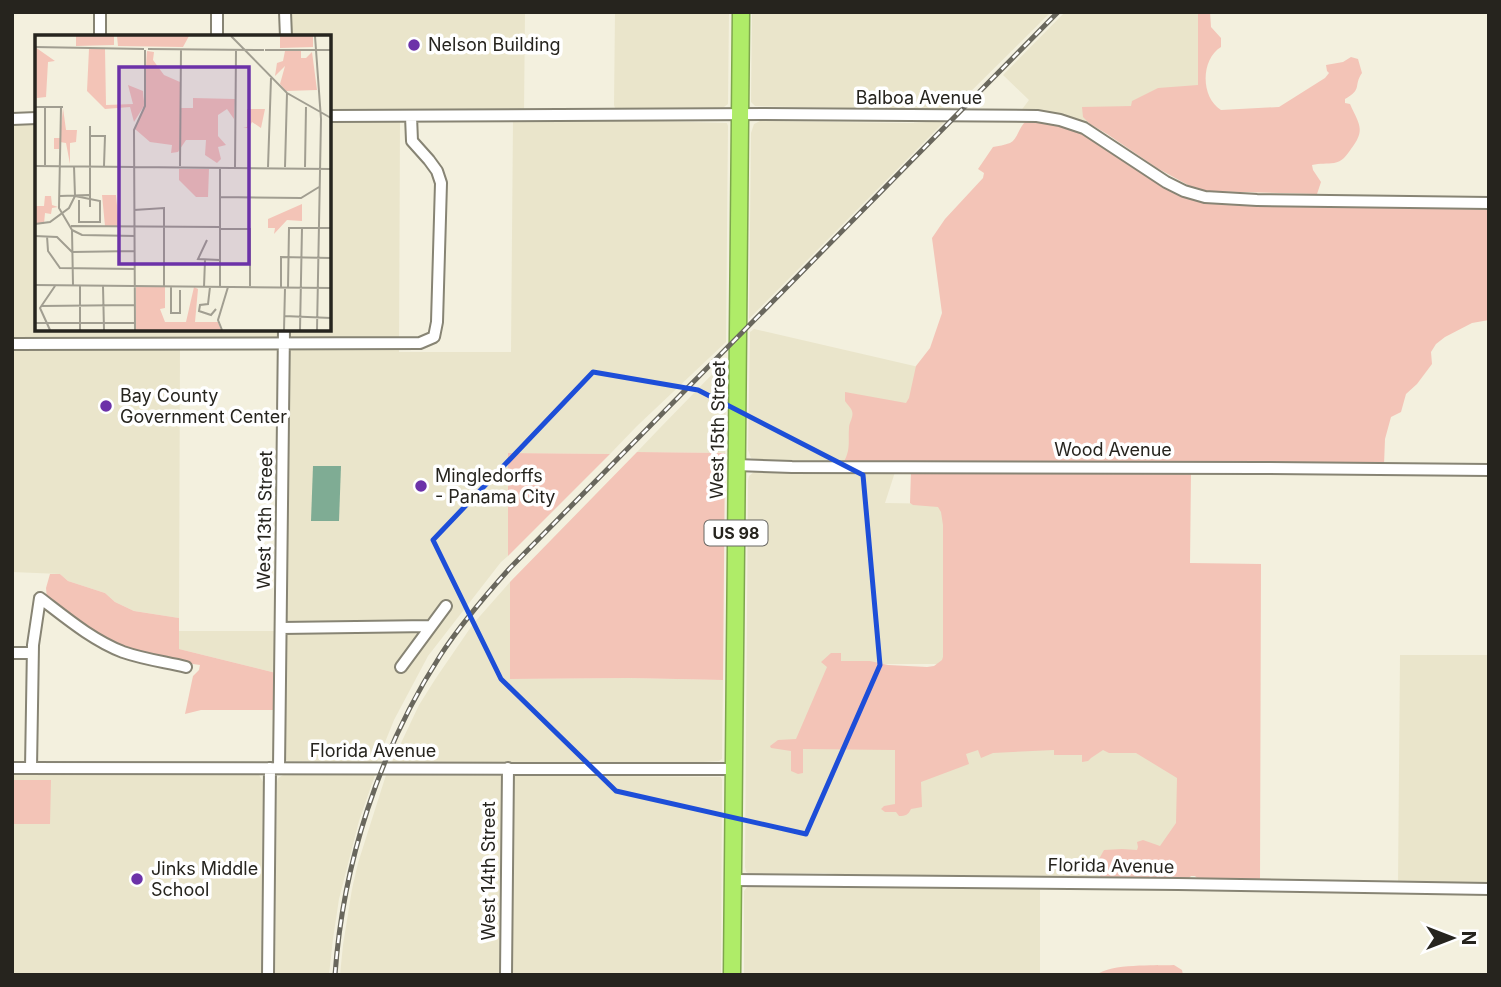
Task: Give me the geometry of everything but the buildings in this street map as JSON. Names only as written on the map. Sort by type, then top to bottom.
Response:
[{"type":"highway","name":"West 15th Street","points":[[732,975],[741,12]]},
{"type":"street","points":[[100,12],[100,35]]},
{"type":"street","points":[[217,12],[217,35]]},
{"type":"street","points":[[285,12],[286,35]]},
{"type":"street","name":"Balboa Avenue","points":[[331,116],[1044,117],[1065,121],[1088,130],[1166,182],[1200,196],[1236,200],[1489,203]]},
{"type":"street","points":[[12,344],[420,343],[434,337],[437,322],[441,183],[437,171],[412,141],[411,116]]},
{"type":"street","points":[[12,118],[35,118]]},
{"type":"street","name":"West 13th Street","points":[[268,975],[281,628],[284,331]]},
{"type":"street","name":"Wood Avenue","points":[[736,465],[1489,470]]},
{"type":"street","points":[[31,768],[32,653],[40,598],[114,648],[186,667]]},
{"type":"street","points":[[401,667],[446,606]]},
{"type":"street","points":[[281,628],[431,626]]},
{"type":"street","points":[[12,653],[32,653]]},
{"type":"street","name":"Florida Avenue","points":[[12,768],[734,769]]},
{"type":"street","name":"West 14th Street","points":[[506,975],[508,768]]},
{"type":"street","name":"Florida Avenue","points":[[733,880],[1489,889]]},
{"type":"highlighted area","points":[[593,372],[698,390],[863,475],[880,665],[806,834],[616,791],[501,679],[433,540]]},
{"type":"shaded area","points":[[288,12],[525,12],[524,112],[331,113],[331,35],[288,35]]},
{"type":"shaded area","points":[[615,12],[729,12],[728,104],[715,108],[616,111]]},
{"type":"shaded area","points":[[752,12],[1051,12],[952,110],[755,106],[751,102]]},
{"type":"shaded area","points":[[1065,12],[1198,12],[1199,112],[1088,112],[1088,126],[1020,112],[1029,100],[1003,75]]},
{"type":"shaded area","points":[[1198,12],[1210,12],[1211,27],[1221,38],[1221,47],[1214,53],[1207,69],[1206,88],[1214,104],[1221,110],[1279,107],[1325,78],[1329,73],[1326,65],[1343,62],[1351,57],[1358,59],[1362,73],[1356,90],[1345,99],[1345,103],[1350,104],[1360,132],[1344,158],[1334,163],[1312,165],[1321,182],[1317,194],[1199,191],[1157,168],[1083,117],[1082,107],[1131,106],[1132,101],[1158,88],[1198,85]]},
{"type":"shaded area","points":[[513,120],[727,123],[726,342],[610,454],[509,453],[508,556],[428,656],[394,720],[377,762],[283,759],[288,331],[331,331],[331,121],[400,121],[399,352],[511,352]]},
{"type":"shaded area","points":[[1028,120],[1063,126],[1089,137],[1179,194],[1489,208],[1489,320],[1472,323],[1436,344],[1431,352],[1432,364],[1406,394],[1401,412],[1391,417],[1385,439],[1384,465],[843,463],[848,450],[852,417],[851,409],[845,401],[845,392],[906,403],[916,366],[930,348],[942,313],[932,238],[945,219],[983,178],[984,173],[978,169],[993,147],[1013,141]]},
{"type":"shaded area","points":[[760,121],[945,121],[749,319],[751,133],[754,124]]},
{"type":"shaded area","points":[[12,123],[35,123],[35,331],[280,331],[276,338],[12,340]]},
{"type":"shaded area","points":[[754,329],[923,368],[896,463],[778,463],[751,458],[748,450],[750,332]]},
{"type":"shaded area","points":[[12,347],[180,347],[179,618],[134,611],[115,602],[105,593],[68,581],[60,574],[12,572]]},
{"type":"shaded area","points":[[726,360],[725,453],[637,452],[658,430]]},
{"type":"shaded area","points":[[637,452],[725,453],[723,680],[510,679],[510,582]]},
{"type":"shaded area","points":[[508,453],[610,454],[508,556]]},
{"type":"shaded area","points":[[313,466],[341,466],[339,521],[311,521]]},
{"type":"shaded area","points":[[755,471],[895,472],[885,503],[948,504],[948,664],[834,664],[1185,746],[1185,881],[746,872],[748,481]]},
{"type":"shaded area","points":[[911,471],[1191,473],[1190,563],[1261,564],[1260,881],[1199,880],[1195,876],[1188,879],[1100,878],[1099,859],[1104,850],[1137,850],[1137,842],[1143,840],[1160,846],[1176,823],[1177,778],[1136,753],[1109,753],[1103,750],[1088,761],[1082,762],[1082,755],[1054,755],[1054,750],[993,753],[981,758],[978,750],[966,754],[969,764],[921,782],[922,807],[911,809],[906,815],[899,816],[896,812],[885,812],[881,809],[895,804],[895,750],[803,749],[803,773],[798,774],[791,771],[791,751],[771,748],[778,740],[796,739],[827,667],[821,662],[831,653],[841,653],[841,661],[870,661],[888,665],[927,667],[942,660],[941,512],[938,507],[910,503]]},
{"type":"shaded area","points":[[50,574],[60,574],[68,581],[105,593],[115,602],[134,611],[179,618],[179,649],[276,673],[276,710],[201,710],[185,714],[193,676],[200,665],[138,654],[97,635],[47,599],[46,588]]},
{"type":"shaded area","points":[[510,582],[511,679],[723,680],[722,759],[703,762],[392,762],[419,705],[436,678],[473,624]]},
{"type":"shaded area","points":[[179,631],[276,631],[276,673],[179,649]]},
{"type":"shaded area","points":[[1400,655],[1489,655],[1489,885],[1398,884]]},
{"type":"shaded area","name":"Jinks Middle School","points":[[12,772],[259,775],[263,782],[261,975],[12,975]]},
{"type":"shaded area","points":[[283,775],[375,775],[359,821],[339,899],[329,975],[275,975],[277,783],[278,778]]},
{"type":"shaded area","points":[[386,775],[503,776],[501,975],[340,975],[352,889]]},
{"type":"shaded area","points":[[512,775],[721,777],[721,975],[510,975]]},
{"type":"shaded area","points":[[12,780],[51,780],[50,824],[12,824]]},
{"type":"shaded area","points":[[751,885],[1040,886],[1040,975],[744,975],[744,891]]},
{"type":"shaded area","points":[[1174,965],[1182,970],[1183,975],[1096,975],[1122,967]]},
{"type":"railway","points":[[335,975],[346,891],[368,809],[382,769],[418,692],[456,633],[510,568],[1058,12]]},
{"type":"place","name":"Nelson Building","points":[[414,45]]},
{"type":"place","name":"Bay County Government Center","points":[[106,406]]},
{"type":"place","name":"Mingledorffs - Panama City","points":[[421,486]]},
{"type":"place","name":"Jinks Middle School","points":[[137,879]]}]
